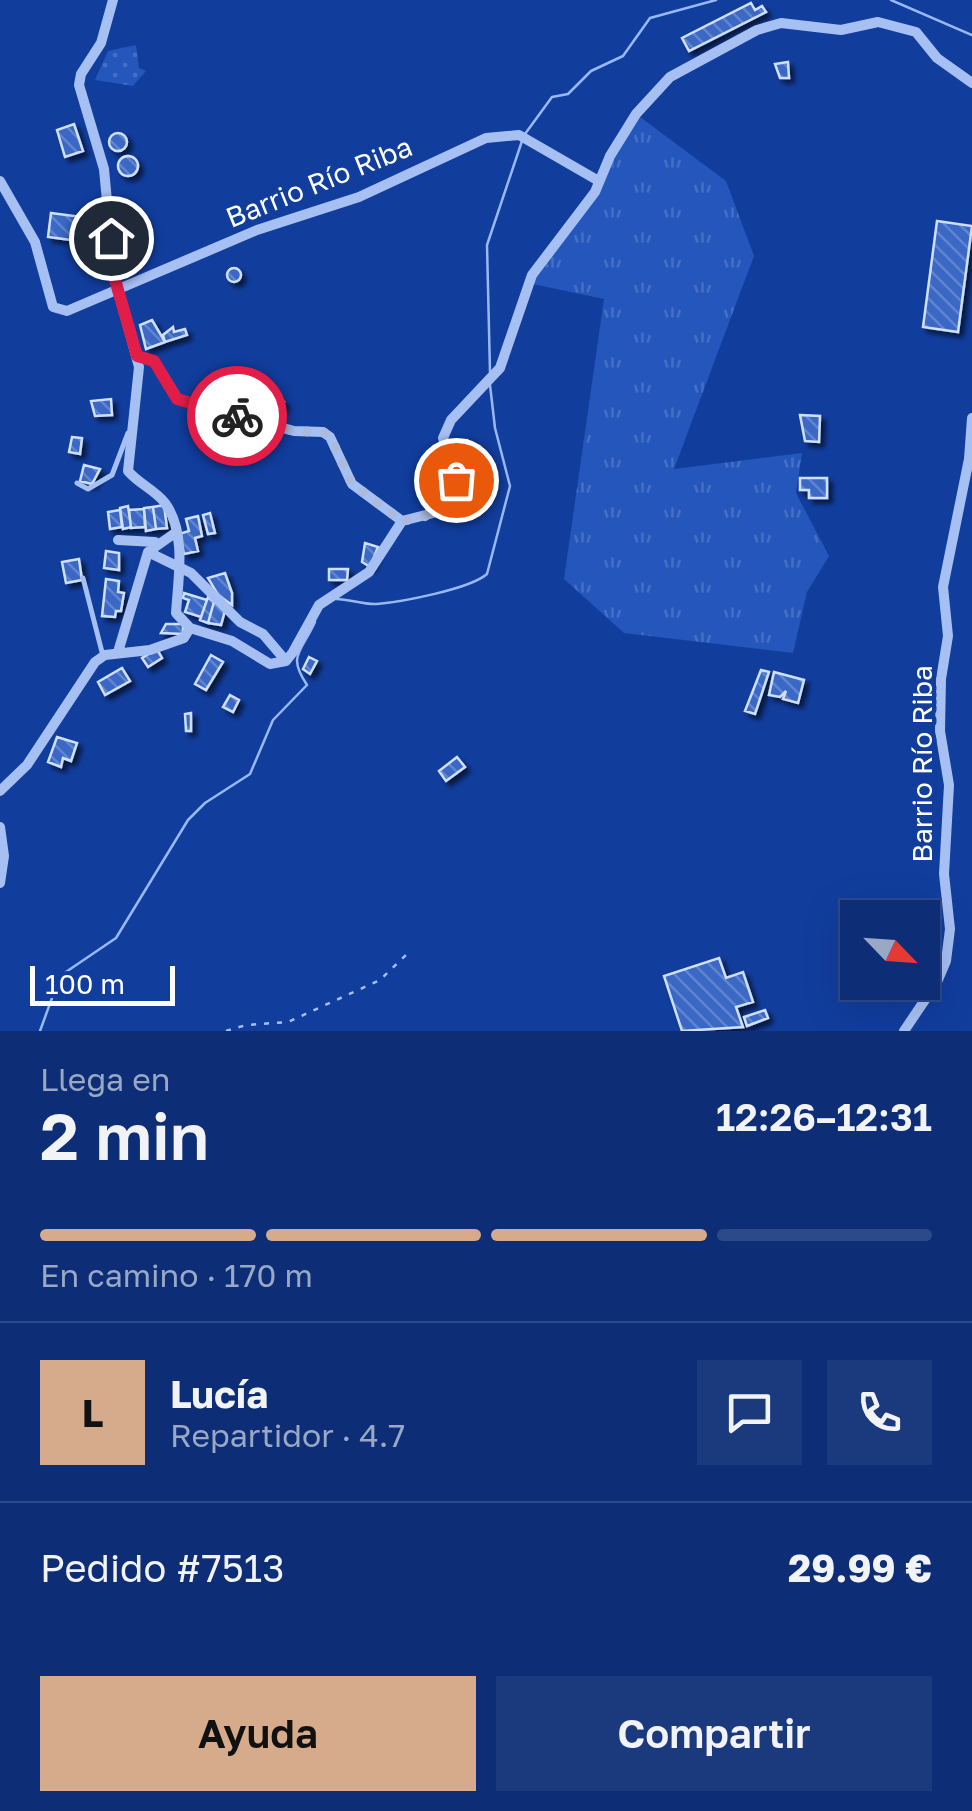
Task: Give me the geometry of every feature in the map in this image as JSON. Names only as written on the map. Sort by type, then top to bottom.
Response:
[{"type":"street","points":[[113,0],[101,44],[81,74],[80,85],[104,169],[119,290],[137,356],[140,385],[128,471],[166,504],[179,566],[176,614],[190,628],[232,641],[270,664],[286,660],[319,605],[369,572],[402,521],[449,510],[456,480],[442,438],[451,420],[491,376],[532,274],[595,192],[597,180],[636,114],[670,77],[756,30],[781,24],[842,30],[892,22],[916,32],[937,58],[972,83]]},
{"type":"street","name":"Barrio Río Riba","points":[[0,181],[36,242],[53,307],[67,311],[256,230],[359,197],[486,138],[524,137],[597,180]]},
{"type":"street","points":[[137,356],[154,361],[177,399],[294,431],[323,432],[330,437],[352,484],[402,521]]},
{"type":"street","name":"Barrio Río Riba","points":[[904,1031],[937,982],[946,961],[950,930],[944,860],[948,785],[940,732],[948,546],[961,502],[972,418]]},
{"type":"street","points":[[118,652],[152,547],[175,533]]},
{"type":"street","points":[[118,540],[152,547],[200,580],[240,622],[262,634],[286,660]]},
{"type":"street","points":[[0,792],[27,766],[84,676],[103,656],[150,650],[184,638],[190,628]]},
{"type":"street","points":[[0,827],[0,883]]},
{"type":"lane","points":[[78,483],[88,489],[112,475],[134,427]]},
{"type":"lane","points":[[83,578],[103,656]]},
{"type":"path","points":[[226,1031],[246,1024],[288,1022],[380,980],[411,950]]},
{"type":"green space","points":[[136,45],[139,68],[146,71],[133,86],[95,80],[108,51]]},
{"type":"green space","points":[[636,114],[726,181],[754,256],[674,469],[802,453],[796,493],[829,556],[807,592],[793,653],[624,633],[564,579],[604,299],[528,283],[595,192]]},
{"type":"building","points":[[751,3],[755,10],[762,6],[766,12],[689,51],[682,38]]},
{"type":"building","points":[[788,62],[789,78],[780,78],[775,64]]},
{"type":"building","points":[[74,124],[83,151],[65,157],[57,130]]},
{"type":"building","points":[[118,133],[127,142],[118,151],[109,142]]},
{"type":"building","points":[[128,156],[138,166],[128,176],[118,166]]},
{"type":"building","points":[[51,213],[82,217],[79,241],[48,237]]},
{"type":"building","points":[[937,221],[972,226],[958,332],[923,327]]},
{"type":"building","points":[[234,268],[241,275],[234,282],[227,275]]},
{"type":"building","points":[[152,320],[165,342],[146,349],[140,325]]},
{"type":"building","points":[[173,327],[174,332],[185,329],[187,335],[165,342],[163,335]]},
{"type":"building","points":[[270,398],[284,402],[283,408],[268,404]]},
{"type":"building","points":[[111,399],[112,415],[95,416],[91,401]]},
{"type":"building","points":[[800,415],[820,416],[819,442],[805,441]]},
{"type":"building","points":[[72,437],[82,438],[80,454],[69,452]]},
{"type":"building","points":[[467,440],[485,454],[481,457],[486,464],[466,473],[450,453]]},
{"type":"building","points":[[84,465],[100,469],[92,484],[80,481]]},
{"type":"building","points":[[800,478],[827,478],[827,498],[809,498],[809,490],[800,490]]},
{"type":"building","points":[[164,505],[167,528],[156,529],[153,507]]},
{"type":"building","points":[[128,506],[131,527],[123,529],[120,508]]},
{"type":"building","points":[[153,507],[156,529],[146,531],[144,508]]},
{"type":"building","points":[[144,509],[145,527],[131,528],[129,510]]},
{"type":"building","points":[[120,510],[122,527],[110,529],[108,512]]},
{"type":"building","points":[[210,513],[215,533],[208,534],[203,515]]},
{"type":"building","points":[[198,516],[202,536],[195,538],[198,551],[184,554],[179,534],[189,531],[186,519]]},
{"type":"building","points":[[365,543],[378,547],[370,567],[362,562]]},
{"type":"building","points":[[106,551],[119,553],[119,570],[104,568]]},
{"type":"building","points":[[79,559],[82,580],[66,583],[62,562]]},
{"type":"building","points":[[329,569],[348,569],[347,580],[329,580]]},
{"type":"building","points":[[225,573],[232,605],[218,595],[208,578]]},
{"type":"building","points":[[106,579],[119,581],[118,592],[124,593],[121,611],[116,611],[115,617],[102,616]]},
{"type":"building","points":[[184,593],[207,600],[201,617],[185,612],[189,600],[183,598]]},
{"type":"building","points":[[208,597],[214,602],[208,623],[200,620]]},
{"type":"building","points":[[214,602],[226,607],[221,625],[208,623]]},
{"type":"building","points":[[166,624],[183,624],[183,634],[161,633]]},
{"type":"building","points":[[157,649],[162,658],[148,667],[142,658]]},
{"type":"building","points":[[211,655],[223,662],[206,690],[195,684]]},
{"type":"building","points":[[309,657],[317,661],[310,674],[303,669]]},
{"type":"building","points":[[122,668],[130,681],[105,695],[98,682]]},
{"type":"building","points":[[761,670],[769,672],[755,714],[745,711]]},
{"type":"building","points":[[774,672],[804,680],[798,703],[783,699],[786,691],[780,697],[769,695]]},
{"type":"building","points":[[230,695],[239,700],[233,712],[223,707]]},
{"type":"building","points":[[191,713],[191,731],[186,731],[185,714]]},
{"type":"building","points":[[57,737],[77,743],[71,761],[63,758],[61,767],[48,762]]},
{"type":"building","points":[[457,757],[465,767],[446,781],[439,771]]},
{"type":"building","points":[[719,958],[726,978],[743,972],[753,1002],[736,1007],[743,1027],[682,1031],[664,976]]},
{"type":"building","points":[[765,1010],[768,1018],[747,1026],[744,1017]]},
{"type":"waterway","points":[[525,134],[552,97],[568,94],[591,71],[623,56],[650,18],[716,0]]},
{"type":"waterway","points":[[891,0],[972,35]]},
{"type":"waterway","points":[[490,372],[487,245],[522,141]]},
{"type":"waterway","points":[[336,599],[372,604],[402,601],[451,590],[487,574],[510,486],[495,428],[490,385]]},
{"type":"waterway","points":[[40,1031],[60,976],[116,938],[188,820],[205,803],[250,774],[273,720],[307,685],[297,660],[315,622]]},
{"type":"way so far","points":[[237,416],[294,431],[323,432],[330,437],[352,484],[402,521],[449,510],[456,480]]},
{"type":"route","points":[[111,238],[114,276],[137,356],[154,361],[177,399],[237,416]]}]
